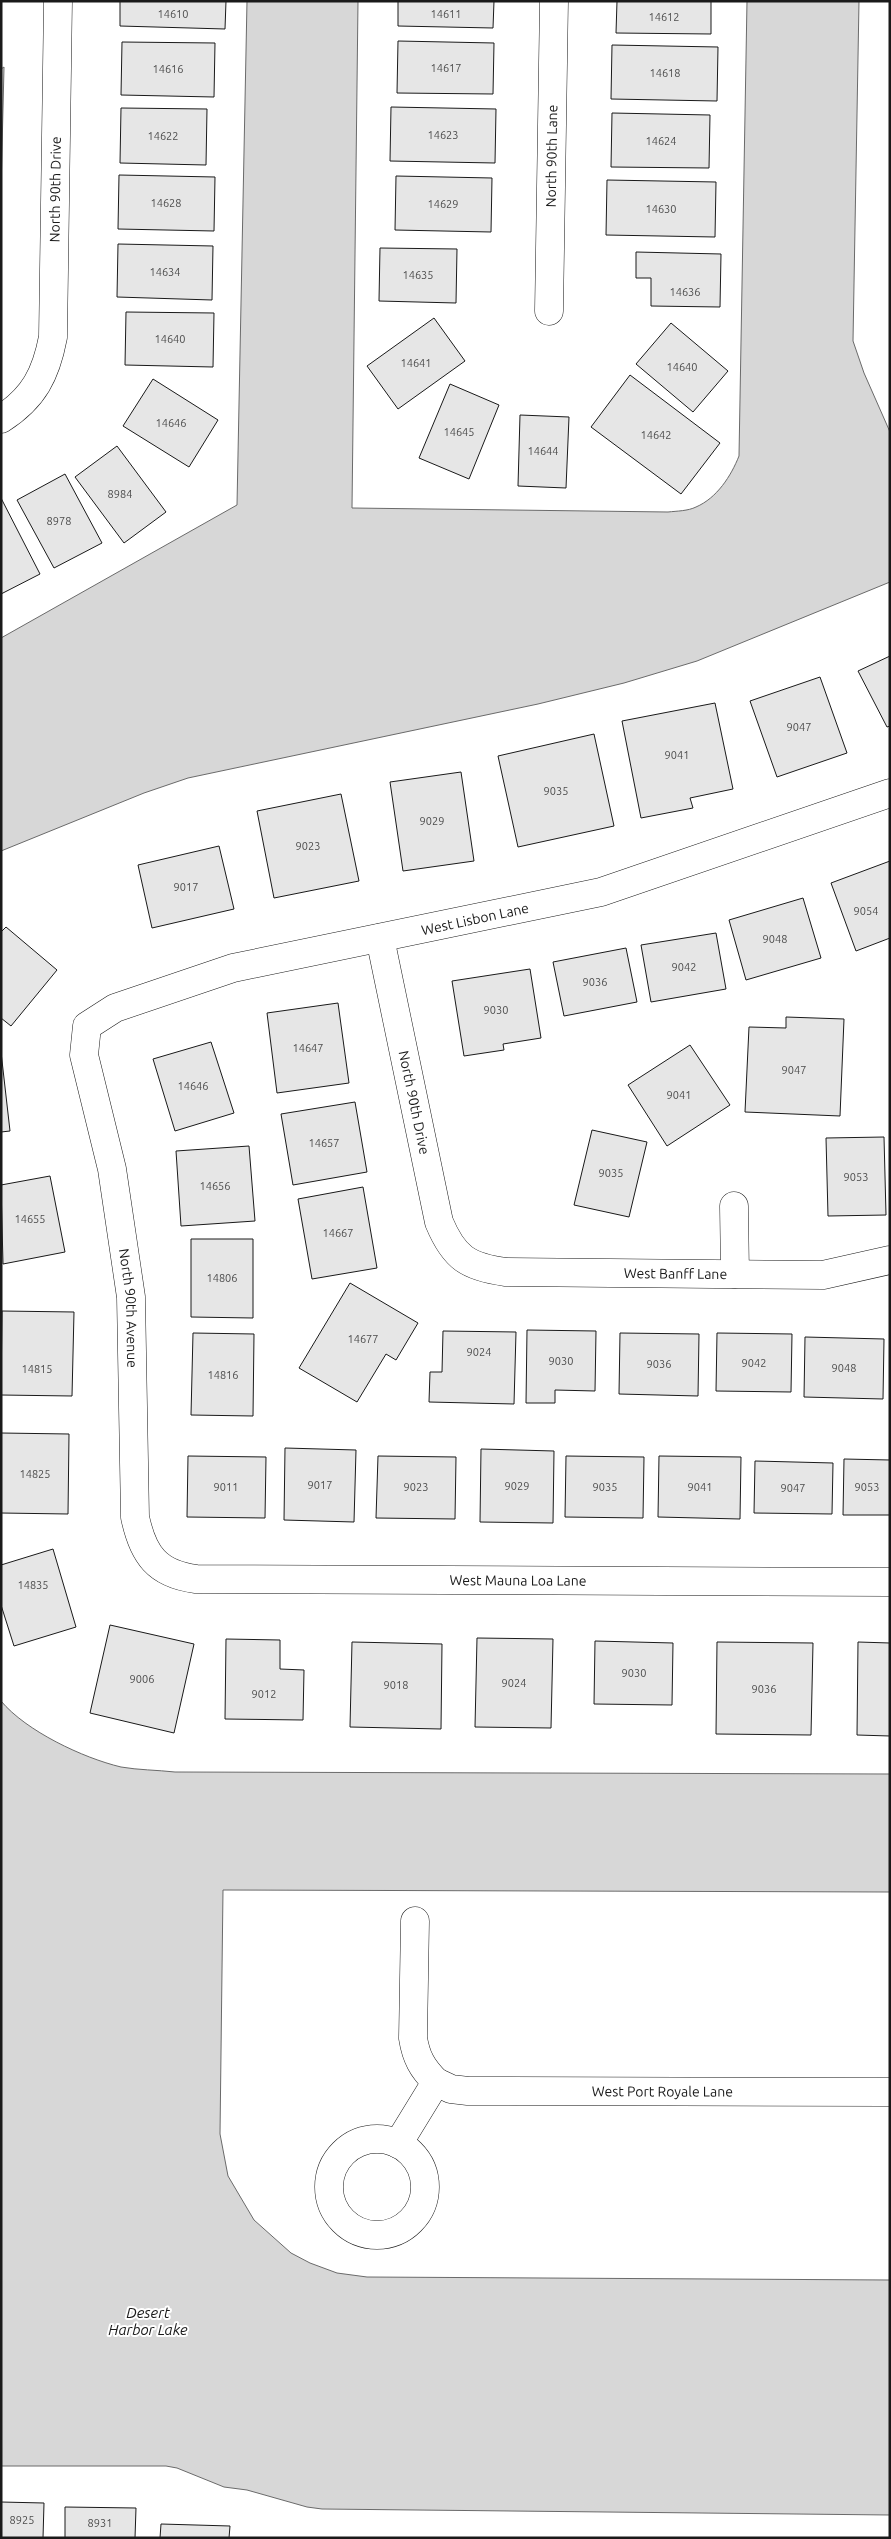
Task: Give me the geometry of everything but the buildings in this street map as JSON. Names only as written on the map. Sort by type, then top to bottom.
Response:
[{"type":"street","name":"North 90th Drive","points":[[1,418],[19,406],[42,376],[53,337],[58,1]]},
{"type":"street","name":"North 90th Lane","points":[[549,311],[554,1]]},
{"type":"street","name":"West Lisbon Lane","points":[[84,1055],[87,1026],[115,1008],[233,968],[601,892],[890,793]]},
{"type":"street","name":"North 90th Drive","points":[[380,938],[439,1222],[448,1243],[462,1259]]},
{"type":"street","name":"North 90th Avenue","points":[[84,1055],[112,1169],[131,1297],[135,1517],[144,1548],[153,1561]]},
{"type":"street","points":[[734,1206],[735,1274]]},
{"type":"street","name":"West Banff Lane","points":[[462,1259],[484,1269],[506,1272],[823,1275],[890,1260]]},
{"type":"street","name":"West Mauna Loa Lane","points":[[153,1561],[166,1572],[196,1580],[890,1582]]},
{"type":"street","points":[[398,2144],[436,2082],[423,2070],[415,2054],[413,2038],[415,1920]]},
{"type":"street","name":"West Port Royale Lane","points":[[436,2082],[451,2089],[468,2091],[890,2092]]},
{"type":"water","points":[[247,1],[358,1],[352,508],[668,512],[682,511],[704,503],[722,486],[739,456],[747,1],[859,1],[853,341],[864,373],[890,432],[890,582],[697,661],[624,683],[538,704],[188,778],[144,793],[1,851],[1,638],[237,505]]},
{"type":"water","points":[[4,67],[1,191],[1,69]]},
{"type":"water","name":"Desert Harbor Lake","points":[[1,1701],[25,1723],[40,1733],[90,1757],[121,1767],[175,1772],[890,1774],[890,1892],[223,1890],[220,2134],[228,2176],[254,2220],[291,2253],[310,2263],[337,2273],[367,2277],[890,2280],[890,2515],[322,2509],[307,2507],[247,2490],[224,2487],[177,2468],[166,2466],[1,2466]]}]
